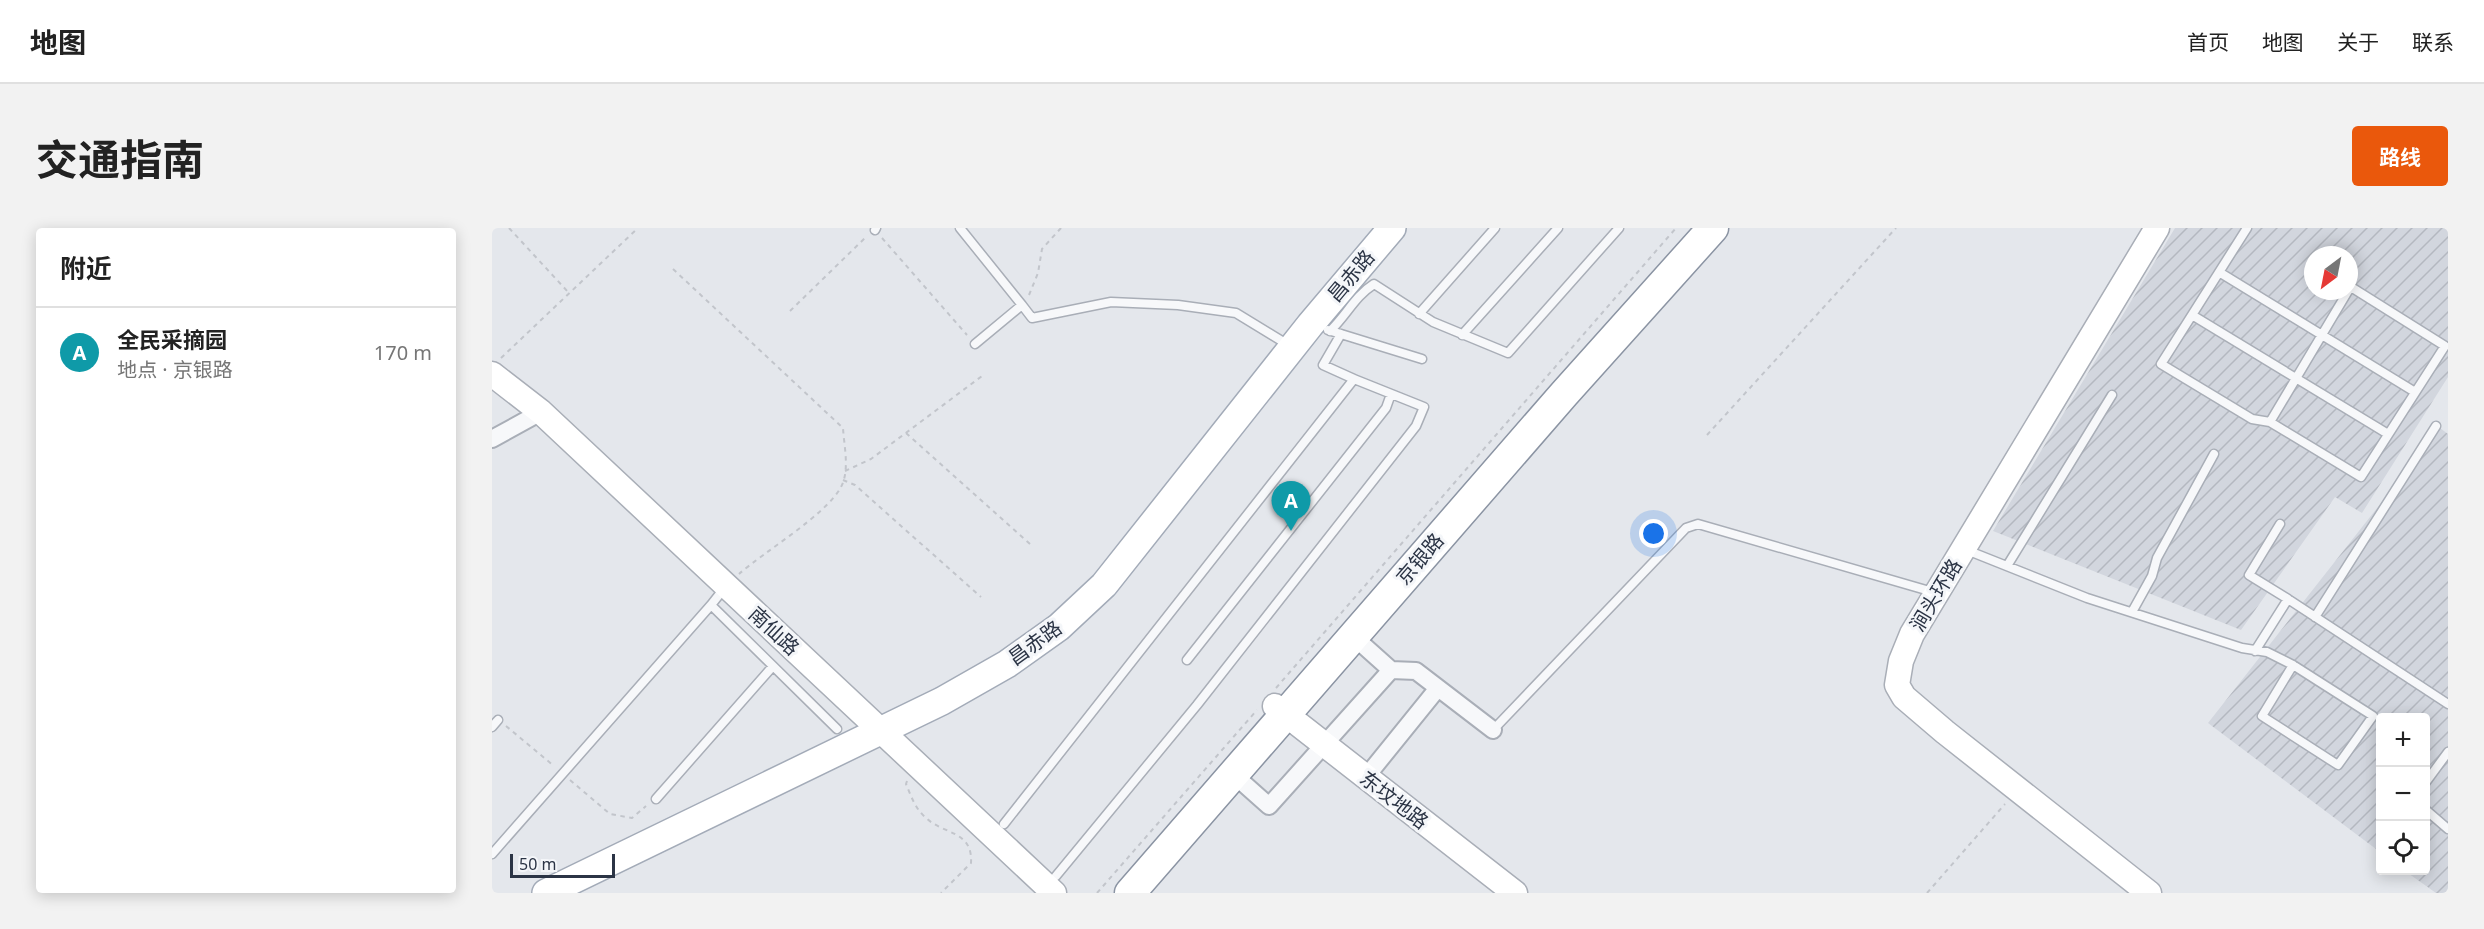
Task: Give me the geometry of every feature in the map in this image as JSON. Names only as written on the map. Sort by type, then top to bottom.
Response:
[{"type":"highway","name":"京银路","points":[[1110,893],[1693,228]]},
{"type":"highway","name":"京银路","points":[[1553,388],[1713,228]]},
{"type":"highway","name":"京银路","points":[[1130,893],[1233,774],[1273,705],[1353,636],[1525,420]]},
{"type":"main road","name":"昌赤路","points":[[546,893],[942,701],[1007,664],[1059,627],[1104,585],[1292,348],[1320,328],[1392,228]]},
{"type":"street","name":"涧头环路","points":[[2149,893],[1904,697],[1897,685],[1901,661],[1912,634],[2157,228]]},
{"type":"street","name":"南仙路","points":[[496,366],[541,412],[918,767],[1055,884]]},
{"type":"street","points":[[492,439],[541,412]]},
{"type":"street","points":[[1353,636],[1391,670],[1416,671],[1493,730]]},
{"type":"street","points":[[1233,774],[1269,806],[1391,670]]},
{"type":"street","points":[[1366,777],[1438,688]]},
{"type":"street","name":"东坟地路","points":[[1273,705],[1515,893]]},
{"type":"lane","points":[[960,228],[1032,318],[1111,302],[1178,304],[1236,313],[1292,348]]},
{"type":"lane","points":[[1419,314],[1495,228]]},
{"type":"lane","points":[[1462,335],[1558,228]]},
{"type":"lane","points":[[1320,328],[1344,318],[1362,292],[1374,284],[1419,314],[1462,335],[1508,353],[1619,228]]},
{"type":"lane","points":[[2247,228],[2161,364],[2252,419],[2270,422],[2361,477],[2445,346],[2358,292]]},
{"type":"lane","points":[[2219,272],[2415,392]]},
{"type":"lane","points":[[2270,422],[2343,300]]},
{"type":"lane","points":[[975,344],[1022,305]]},
{"type":"lane","points":[[2192,315],[2388,434]]},
{"type":"lane","points":[[1320,328],[1422,359]]},
{"type":"lane","points":[[1055,884],[1416,426],[1424,407],[1323,364],[1341,334]]},
{"type":"lane","points":[[1004,824],[1354,379]]},
{"type":"lane","points":[[1187,660],[1386,408],[1391,394]]},
{"type":"lane","points":[[2007,566],[2112,395]]},
{"type":"lane","points":[[2315,617],[2436,426]]},
{"type":"lane","points":[[2132,612],[2152,576],[2157,558],[2214,454]]},
{"type":"lane","points":[[1493,730],[1686,528],[1698,524],[1937,593]]},
{"type":"lane","points":[[2280,524],[2249,574],[2448,704]]},
{"type":"lane","points":[[1964,548],[2087,598],[2255,651],[2267,652],[2293,665],[2373,716],[2338,765],[2262,716],[2293,665]]},
{"type":"lane","points":[[492,854],[726,586]]},
{"type":"lane","points":[[2255,651],[2288,599]]},
{"type":"lane","points":[[711,605],[837,729]]},
{"type":"lane","points":[[656,799],[773,666]]},
{"type":"lane","points":[[2430,777],[2448,752]]},
{"type":"lane","points":[[2430,813],[2448,829]]},
{"type":"path","points":[[508,228],[569,293]]},
{"type":"path","points":[[496,366],[638,228]]},
{"type":"path","points":[[1022,305],[1030,293],[1042,249],[1061,228]]},
{"type":"path","points":[[1097,893],[1273,705],[1553,388],[1676,228]]},
{"type":"path","points":[[1707,435],[1896,228]]},
{"type":"path","points":[[790,311],[876,229],[975,344]]},
{"type":"path","points":[[673,269],[843,428],[845,471],[841,487],[823,510],[726,586]]},
{"type":"path","points":[[845,471],[871,459],[982,376]]},
{"type":"path","points":[[906,433],[1031,544]]},
{"type":"path","points":[[843,480],[855,485],[981,597]]},
{"type":"path","points":[[918,767],[908,778],[906,784],[915,805],[933,824],[966,841],[972,852],[971,863],[941,893]]},
{"type":"path","points":[[1927,893],[2006,804]]},
{"type":"shaded area","points":[[2175,228],[2448,228],[2448,377],[2362,513],[2335,497],[2241,630],[1993,531]]},
{"type":"shaded area","points":[[2440,428],[2448,434],[2448,893],[2436,893],[2411,875],[2430,875],[2430,713],[2376,713],[2376,849],[2208,723]]},
{"type":"place","name":"全民采摘园","points":[[1291,531]]}]
